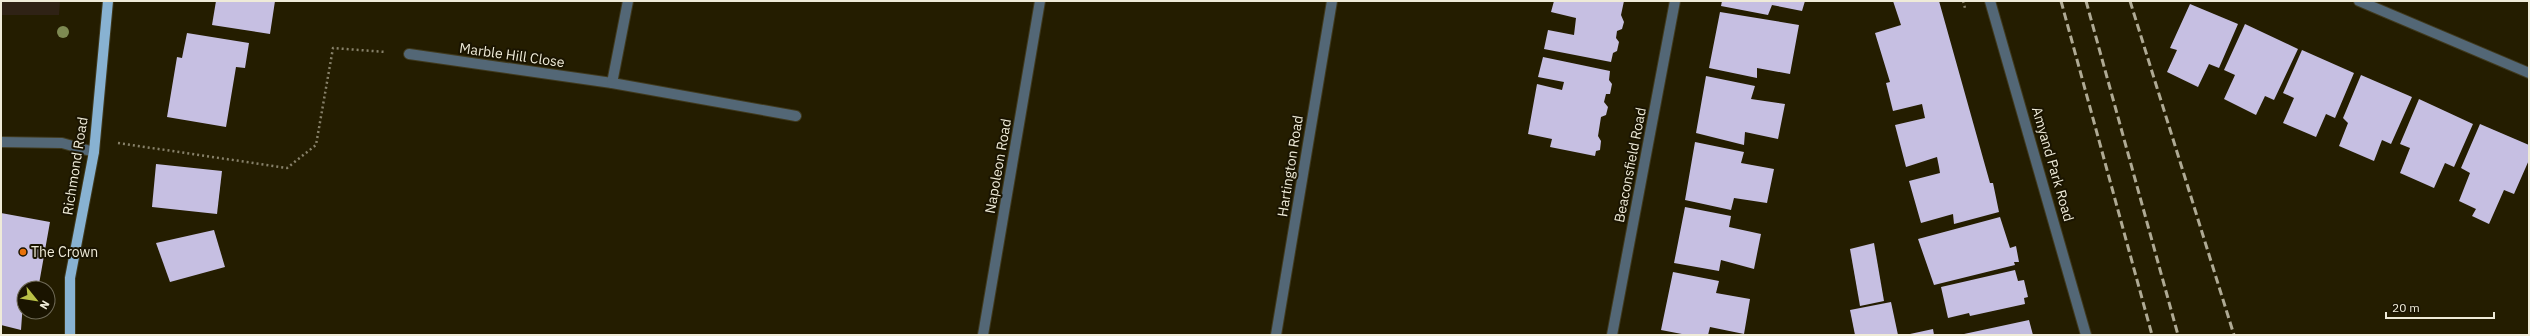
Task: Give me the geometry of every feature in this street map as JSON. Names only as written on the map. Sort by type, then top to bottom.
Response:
[{"type":"main road","name":"Richmond Road","points":[[74,334],[70,278],[94,152],[108,1]]},
{"type":"street","points":[[612,83],[628,1]]},
{"type":"street","name":"Napoleon Road","points":[[983,335],[1040,1]]},
{"type":"street","name":"Hartington Road","points":[[1276,335],[1332,1]]},
{"type":"street","name":"Beaconsfield Road","points":[[1612,335],[1674,1]]},
{"type":"street","name":"Amyand Park Road","points":[[1990,1],[2086,335]]},
{"type":"street","points":[[2359,1],[2529,73]]},
{"type":"street","name":"Marble Hill Close","points":[[409,54],[612,83],[796,116]]},
{"type":"street","points":[[1,142],[62,143],[94,152]]},
{"type":"path","points":[[95,140],[287,168],[316,145],[333,48],[409,54]]},
{"type":"shaded area","points":[[1,1],[60,1],[59,15],[1,15]]},
{"type":"building","points":[[216,1],[275,1],[270,34],[212,25]]},
{"type":"building","points":[[1554,1],[1624,1],[1621,15],[1624,22],[1622,29],[1617,31],[1616,38],[1619,42],[1617,51],[1613,53],[1611,62],[1544,49],[1548,30],[1574,35],[1576,18],[1551,12]]},
{"type":"building","points":[[1722,1],[1805,1],[1802,11],[1772,5],[1768,15],[1721,6]]},
{"type":"building","points":[[1893,1],[1939,1],[1990,183],[1993,183],[1999,212],[1954,224],[1953,214],[1921,223],[1909,181],[1940,173],[1937,157],[1906,167],[1895,125],[1925,118],[1922,104],[1893,111],[1886,83],[1890,82],[1875,33],[1901,25]]},
{"type":"building","points":[[2190,4],[2238,24],[2219,68],[2209,64],[2198,87],[2167,72],[2177,50],[2170,48]]},
{"type":"building","points":[[1720,12],[1799,25],[1790,74],[1757,68],[1757,78],[1709,68]]},
{"type":"building","points":[[2245,24],[2298,49],[2274,100],[2265,96],[2256,115],[2224,99],[2235,75],[2224,70]]},
{"type":"building","points":[[187,33],[249,43],[245,68],[236,67],[226,127],[167,117],[177,57],[182,58]]},
{"type":"building","points":[[2302,50],[2354,73],[2335,118],[2326,114],[2316,137],[2283,123],[2294,98],[2283,93]]},
{"type":"building","points":[[1543,57],[1610,71],[1609,80],[1612,84],[1610,94],[1606,94],[1604,102],[1608,107],[1606,115],[1601,117],[1598,136],[1601,141],[1600,150],[1596,151],[1595,156],[1550,147],[1552,139],[1528,134],[1537,84],[1562,90],[1564,82],[1538,77]]},
{"type":"building","points":[[2361,75],[2412,97],[2391,144],[2382,140],[2374,161],[2339,146],[2348,123],[2343,118]]},
{"type":"building","points":[[1706,76],[1755,86],[1751,99],[1785,104],[1778,139],[1745,132],[1744,145],[1696,133]]},
{"type":"building","points":[[2419,99],[2473,124],[2454,167],[2445,163],[2434,188],[2400,173],[2410,148],[2400,144]]},
{"type":"building","points":[[2480,124],[2529,145],[2529,160],[2514,194],[2504,190],[2489,224],[2472,216],[2476,209],[2459,201],[2470,173],[2461,168]]},
{"type":"building","points":[[1695,142],[1744,152],[1741,163],[1774,169],[1767,203],[1734,198],[1731,210],[1685,200]]},
{"type":"building","points":[[156,164],[222,171],[217,214],[152,207]]},
{"type":"building","points":[[1685,207],[1731,216],[1729,227],[1761,234],[1754,269],[1721,260],[1719,271],[1674,263]]},
{"type":"building","name":"The Crown","points":[[1,213],[50,222],[40,280],[16,280],[16,320],[22,320],[21,330],[1,325]]},
{"type":"building","points":[[2000,217],[2010,248],[2016,246],[2019,262],[2014,262],[2015,265],[1934,285],[1918,239]]},
{"type":"building","points":[[214,230],[225,267],[170,282],[156,243]]},
{"type":"building","points":[[1874,243],[1884,301],[1860,306],[1850,249]]},
{"type":"building","points":[[2015,270],[2018,281],[2024,280],[2028,297],[2024,298],[2025,304],[1970,316],[1969,313],[1948,318],[1941,287]]},
{"type":"building","points":[[1673,272],[1719,281],[1716,293],[1750,299],[1744,334],[1710,327],[1708,335],[1687,335],[1661,330]]},
{"type":"building","points":[[1891,302],[1898,335],[1855,335],[1850,310]]},
{"type":"building","points":[[2029,320],[2033,335],[1964,335],[1964,334]]},
{"type":"building","points":[[1933,329],[1934,335],[1910,335],[1910,334]]},
{"type":"railway","points":[[2061,1],[2152,335]]},
{"type":"railway","points":[[2086,1],[2178,335]]},
{"type":"railway","points":[[2130,1],[2234,335]]},
{"type":"place","name":"The Crown","points":[[23,252]]}]
